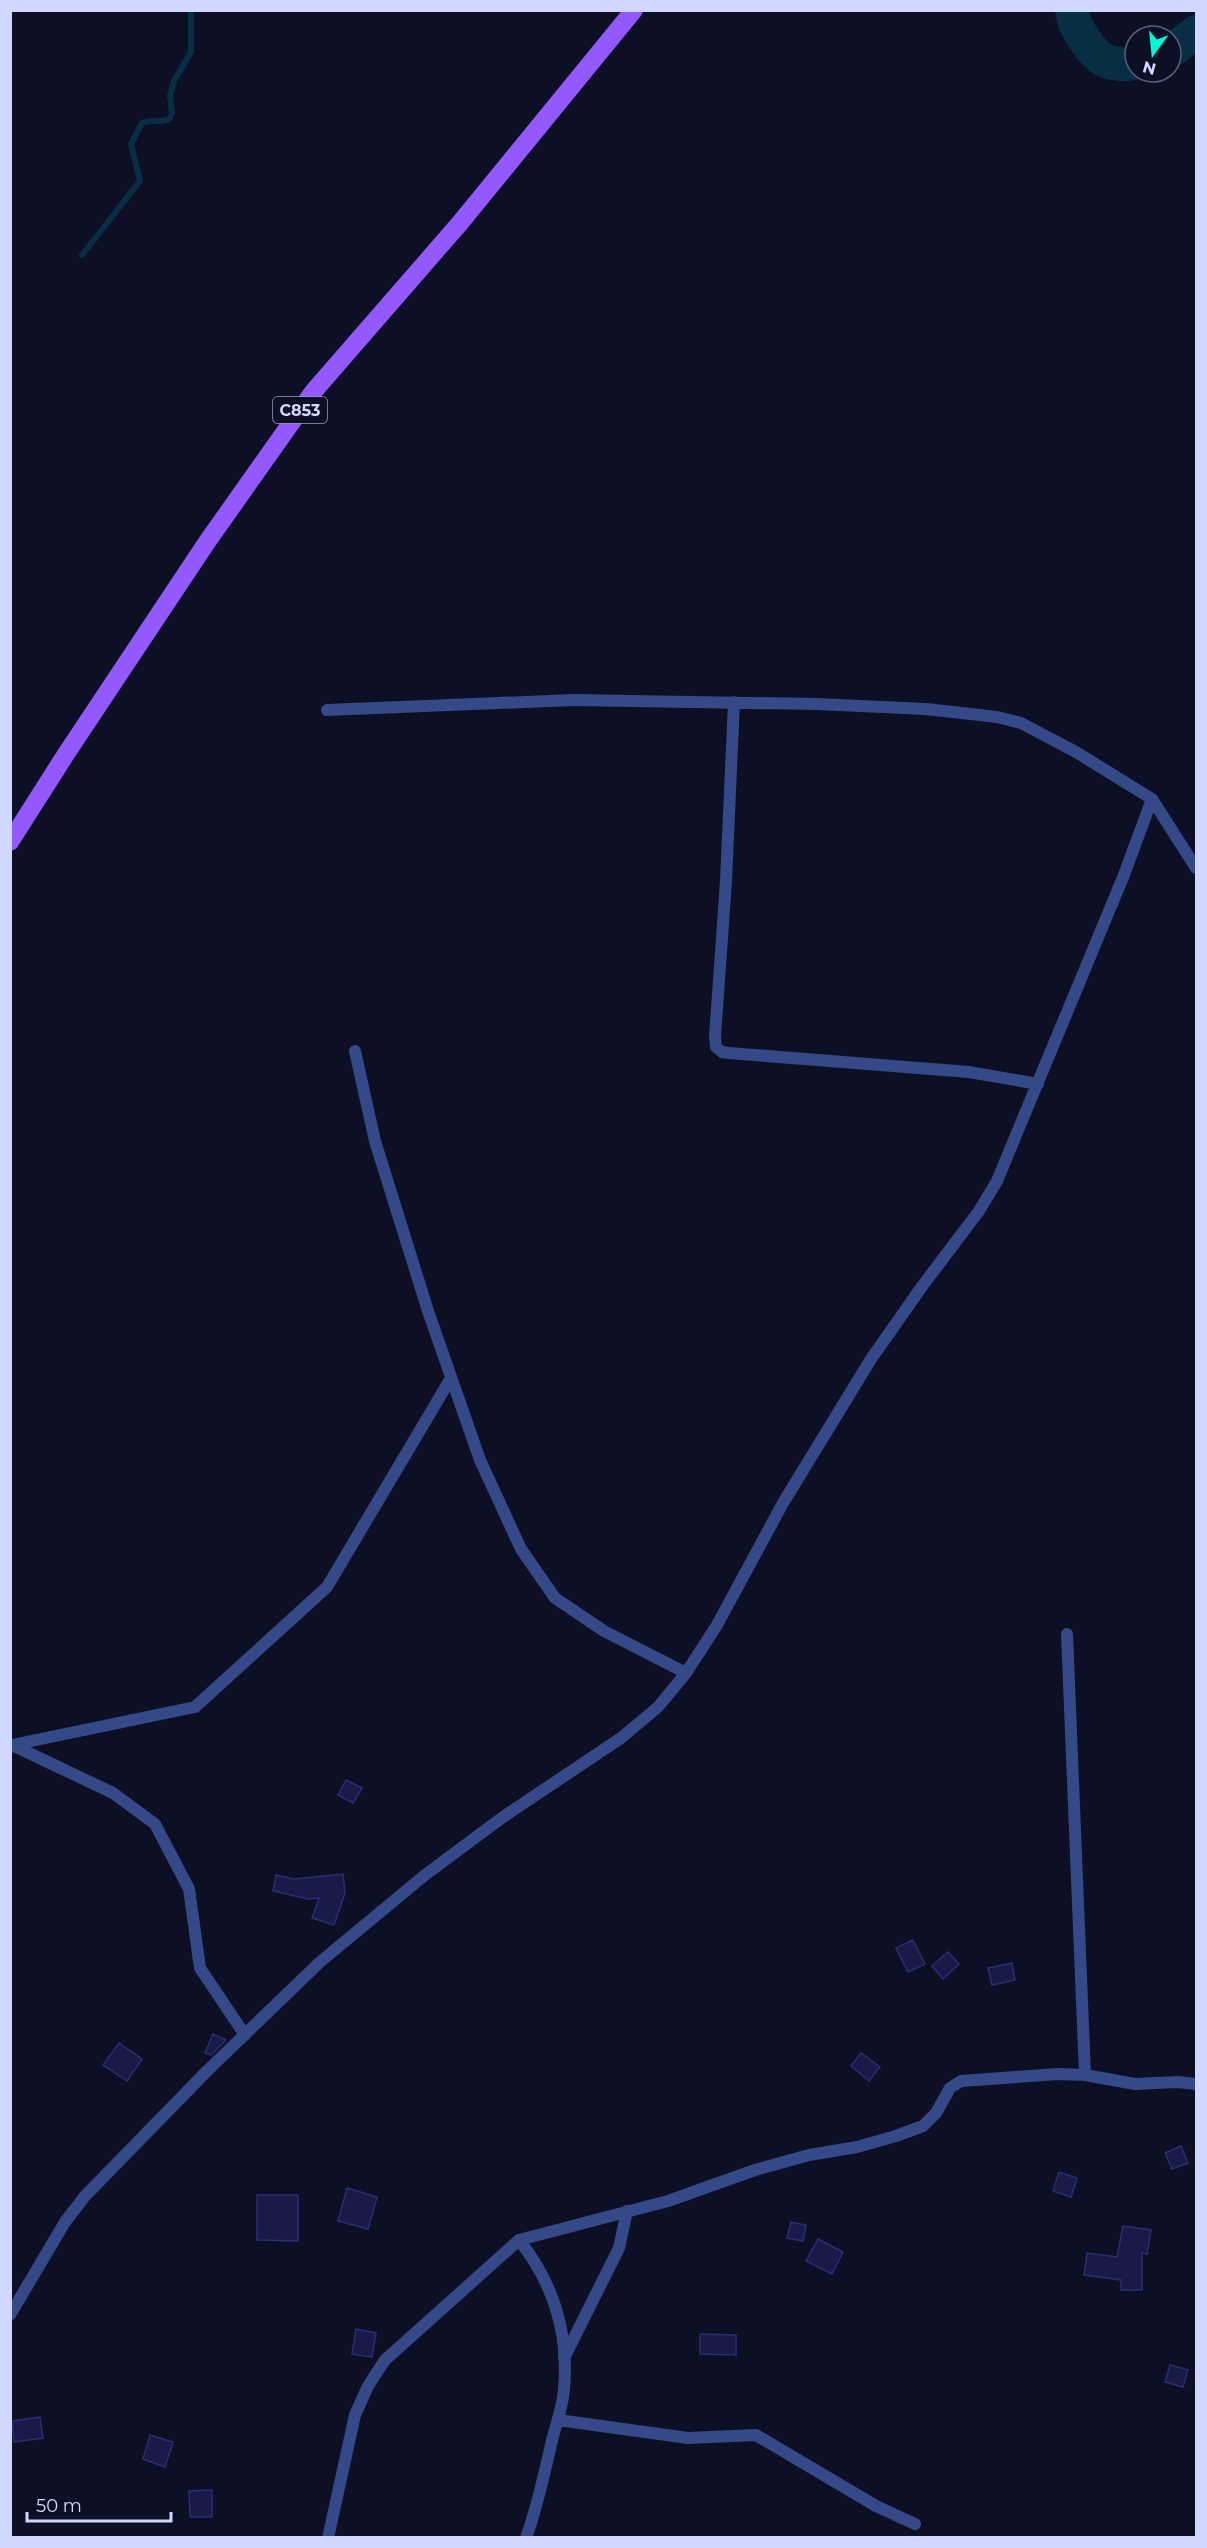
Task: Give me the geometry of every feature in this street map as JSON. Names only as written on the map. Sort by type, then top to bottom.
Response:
[{"type":"main road","name":"C853","points":[[10,842],[72,744],[207,542],[313,392],[460,223],[634,10]]},
{"type":"street","points":[[327,710],[574,700],[734,702],[926,709],[997,717],[1021,723],[1047,736],[1152,799],[1197,868]]},
{"type":"street","points":[[734,702],[716,1047],[722,1052],[729,1053],[969,1072],[1038,1084]]},
{"type":"street","points":[[10,2315],[65,2222],[85,2196],[320,1962],[426,1875],[503,1817],[621,1738],[658,1707],[686,1674],[717,1625],[783,1503],[872,1359],[991,1191],[1038,1084],[1124,875],[1152,799]]},
{"type":"street","points":[[356,1051],[375,1142],[451,1378],[480,1460],[521,1549],[555,1598],[604,1631],[686,1674]]},
{"type":"street","points":[[11,1744],[195,1707],[327,1587],[451,1378]]},
{"type":"street","points":[[1067,1634],[1085,2075]]},
{"type":"street","points":[[11,1744],[113,1793],[155,1824],[189,1889],[200,1968],[245,2035]]},
{"type":"street","points":[[328,2538],[356,2415],[368,2386],[385,2360],[519,2240],[668,2202],[755,2170],[809,2155],[857,2147],[923,2126],[936,2113],[950,2088],[961,2081],[1029,2075],[1085,2075],[1134,2085],[1178,2082],[1197,2084]]},
{"type":"street","points":[[564,2358],[619,2248],[627,2211]]},
{"type":"street","points":[[519,2240],[551,2291],[557,2308],[564,2358],[564,2391],[558,2420],[536,2512],[526,2538]]},
{"type":"street","points":[[558,2420],[688,2438],[756,2435],[876,2506],[915,2524]]},
{"type":"building","points":[[346,1780],[362,1788],[353,1803],[338,1795]]},
{"type":"building","points":[[343,1874],[345,1893],[334,1925],[312,1918],[319,1898],[308,1899],[273,1891],[276,1875],[294,1879]]},
{"type":"building","points":[[913,1940],[925,1964],[908,1972],[896,1948]]},
{"type":"building","points":[[948,1952],[959,1964],[943,1979],[932,1966]]},
{"type":"building","points":[[1012,1963],[1015,1980],[992,1985],[988,1968]]},
{"type":"building","points":[[213,2034],[226,2040],[211,2055],[205,2053]]},
{"type":"building","points":[[119,2043],[142,2059],[127,2081],[103,2065]]},
{"type":"building","points":[[861,2053],[880,2067],[869,2081],[851,2066]]},
{"type":"building","points":[[1181,2146],[1188,2163],[1172,2169],[1165,2153]]},
{"type":"building","points":[[1059,2172],[1077,2178],[1071,2197],[1053,2191]]},
{"type":"building","points":[[347,2188],[377,2197],[368,2229],[338,2221]]},
{"type":"building","points":[[257,2195],[298,2195],[298,2241],[257,2240]]},
{"type":"building","points":[[791,2222],[806,2225],[803,2241],[787,2238]]},
{"type":"building","points":[[1123,2226],[1151,2230],[1147,2254],[1142,2253],[1142,2290],[1121,2290],[1121,2280],[1084,2275],[1087,2253],[1117,2257]]},
{"type":"building","points":[[818,2239],[843,2252],[832,2274],[806,2261]]},
{"type":"building","points":[[356,2329],[376,2333],[372,2357],[352,2354]]},
{"type":"building","points":[[700,2334],[736,2335],[736,2355],[700,2354]]},
{"type":"building","points":[[1170,2365],[1188,2370],[1183,2387],[1165,2382]]},
{"type":"building","points":[[40,2417],[43,2438],[14,2442],[12,2421]]},
{"type":"building","points":[[150,2435],[173,2442],[165,2467],[143,2459]]},
{"type":"building","points":[[212,2490],[212,2517],[190,2517],[189,2491]]},
{"type":"waterway","points":[[82,255],[140,181],[131,144],[142,123],[166,120],[172,113],[170,96],[174,81],[191,52],[191,10]]},
{"type":"waterway","points":[[1072,10],[1080,32],[1095,53],[1106,61],[1123,64]]},
{"type":"waterway","points":[[1183,42],[1196,32]]}]
